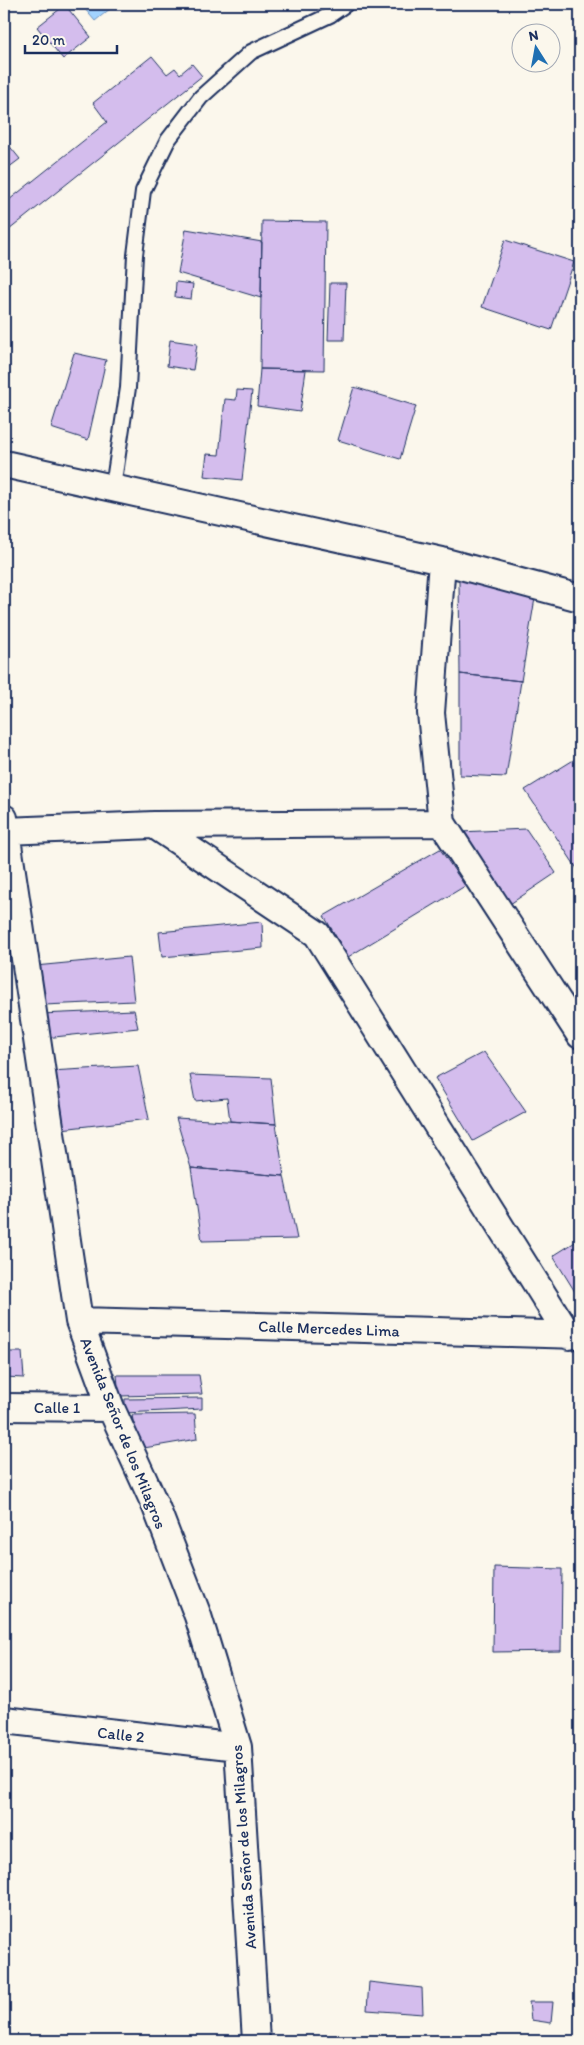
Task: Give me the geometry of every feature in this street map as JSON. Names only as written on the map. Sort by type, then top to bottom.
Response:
[{"type":"street","points":[[4,464],[442,560],[580,598]]},
{"type":"street","points":[[442,560],[431,713],[442,823],[580,1035]]},
{"type":"street","points":[[4,824],[442,823]]},
{"type":"street","name":"Avenida Señor de los Milagros","points":[[4,824],[79,1321],[111,1408],[156,1507],[198,1616],[238,1747],[256,2041]]},
{"type":"street","points":[[154,825],[317,934],[575,1336]]},
{"type":"street","name":"Calle Mercedes Lima","points":[[79,1321],[575,1336]]},
{"type":"street","name":"Calle 1","points":[[4,1407],[111,1408]]},
{"type":"street","name":"Calle 2","points":[[4,1720],[238,1747]]},
{"type":"lane","points":[[113,487],[128,388],[135,255],[143,191],[168,140],[201,97],[251,52],[330,14],[346,4]]},
{"type":"water","points":[[89,4],[116,4],[95,21],[84,8]]},
{"type":"building","points":[[65,5],[91,37],[63,59],[37,27]]},
{"type":"building","points":[[152,56],[167,74],[175,68],[180,74],[192,64],[202,76],[4,234],[4,204],[107,122],[93,103]]},
{"type":"building","points":[[7,143],[20,159],[4,171],[4,146]]},
{"type":"building","points":[[262,221],[326,222],[324,370],[260,369]]},
{"type":"building","points":[[186,229],[262,242],[261,298],[178,273]]},
{"type":"building","points":[[505,240],[574,262],[551,330],[482,307]]},
{"type":"building","points":[[176,282],[193,284],[191,299],[175,297]]},
{"type":"building","points":[[330,283],[346,283],[344,340],[328,340]]},
{"type":"building","points":[[170,340],[197,344],[193,370],[167,366]]},
{"type":"building","points":[[74,353],[106,360],[88,440],[51,428]]},
{"type":"building","points":[[260,369],[306,370],[300,412],[257,406]]},
{"type":"building","points":[[354,387],[416,406],[400,459],[338,440]]},
{"type":"building","points":[[237,390],[252,391],[242,480],[204,476],[207,454],[219,455],[225,399],[236,400]]},
{"type":"building","points":[[459,579],[535,598],[521,681],[460,674]]},
{"type":"building","points":[[460,674],[521,681],[506,777],[460,775]]},
{"type":"building","points":[[580,756],[580,873],[525,790]]},
{"type":"building","points":[[526,829],[556,873],[510,904],[460,832]]},
{"type":"building","points":[[440,849],[465,886],[348,957],[324,916]]},
{"type":"building","points":[[262,922],[263,948],[162,957],[159,932]]},
{"type":"building","points":[[129,957],[134,1001],[44,1005],[35,966]]},
{"type":"building","points":[[134,1010],[138,1028],[45,1038],[40,1014]]},
{"type":"building","points":[[484,1052],[526,1112],[473,1141],[435,1078]]},
{"type":"building","points":[[138,1066],[149,1119],[61,1129],[50,1071]]},
{"type":"building","points":[[190,1075],[271,1078],[276,1124],[230,1121],[227,1098],[195,1101]]},
{"type":"building","points":[[176,1118],[276,1124],[284,1176],[191,1168]]},
{"type":"building","points":[[191,1168],[284,1176],[297,1239],[202,1241]]},
{"type":"building","points":[[580,1239],[580,1293],[577,1295],[553,1256]]},
{"type":"building","points":[[4,1352],[22,1352],[24,1378],[4,1377]]},
{"type":"building","points":[[117,1375],[199,1375],[202,1394],[119,1396]]},
{"type":"building","points":[[202,1398],[202,1409],[125,1413],[125,1399]]},
{"type":"building","points":[[195,1414],[197,1439],[138,1449],[132,1415]]},
{"type":"building","points":[[494,1567],[562,1569],[561,1651],[493,1652]]},
{"type":"building","points":[[369,1982],[422,1988],[423,2014],[367,2010]]},
{"type":"building","points":[[529,2002],[553,2002],[551,2023],[531,2020]]}]
